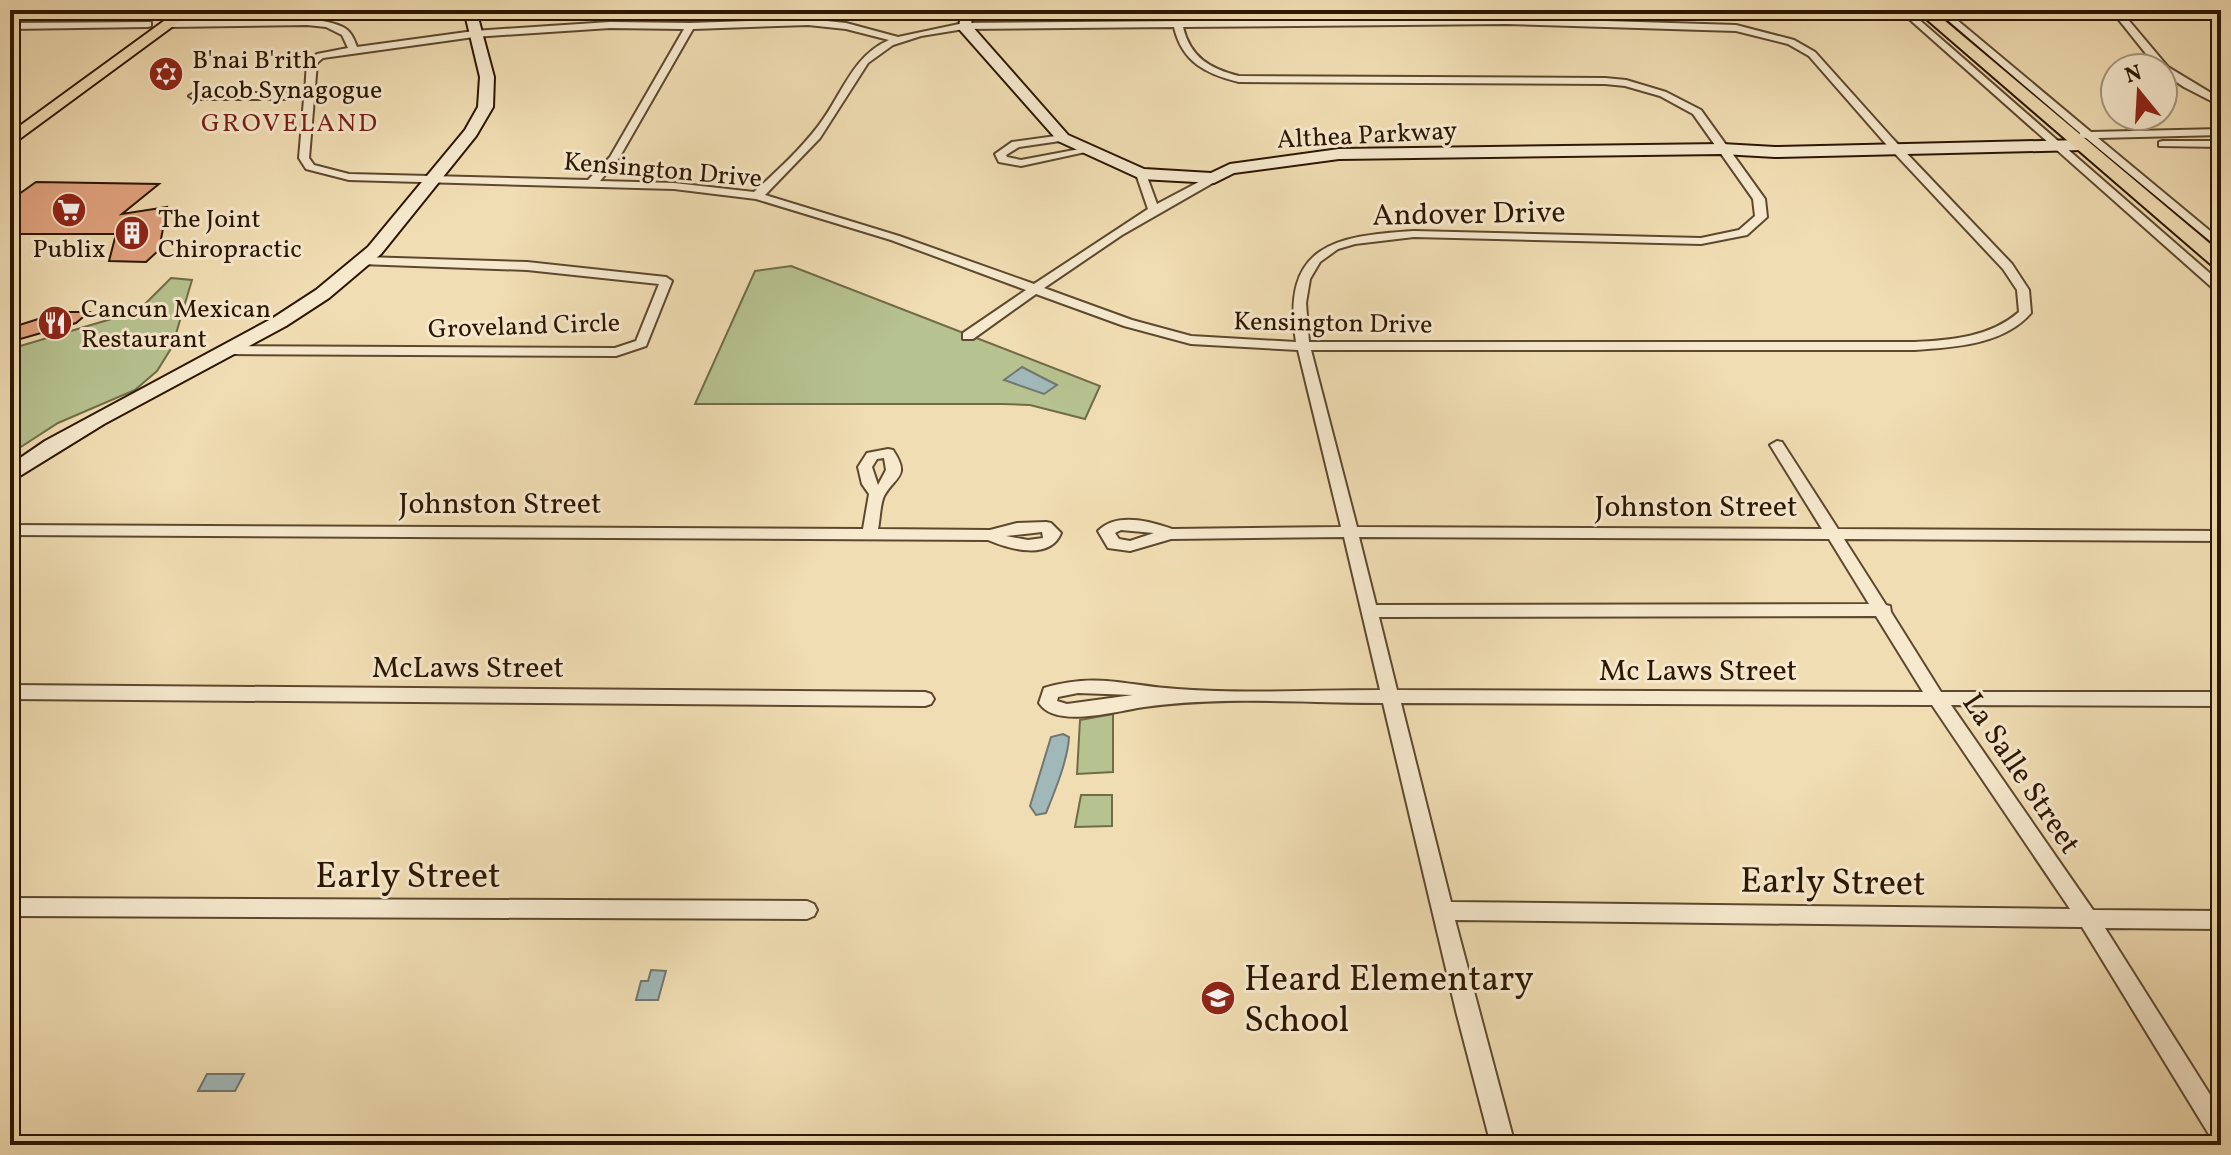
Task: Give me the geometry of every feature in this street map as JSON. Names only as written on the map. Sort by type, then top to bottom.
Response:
[{"type":"main road","points":[[10,141],[148,24],[188,10]]},
{"type":"main road","points":[[1923,10],[2084,140],[2221,263]]},
{"type":"main road","points":[[10,124],[68,90],[169,17]]},
{"type":"street","points":[[10,475],[86,423],[229,350],[326,291],[364,261],[433,179],[488,102],[488,80],[470,10]]},
{"type":"street","points":[[1500,10],[1506,21]]},
{"type":"street","points":[[1903,10],[2221,289]]},
{"type":"street","points":[[1940,10],[2084,140],[2221,246]]},
{"type":"street","points":[[2115,10],[2140,36],[2146,50],[2161,66],[2221,103]]},
{"type":"street","points":[[169,17],[315,22],[341,29],[349,37],[353,50]]},
{"type":"street","points":[[757,196],[818,133],[863,62],[878,49],[966,18],[1178,24],[1506,21],[1736,28],[1791,42],[1812,54],[1893,145]]},
{"type":"street","points":[[966,18],[1063,138],[1085,151],[1141,174],[1214,178]]},
{"type":"street","points":[[194,96],[309,96],[312,62],[320,56],[474,34],[637,24],[690,26],[808,22],[846,26],[900,40]]},
{"type":"street","points":[[10,26],[148,24]]},
{"type":"street","name":"Andover Drive","points":[[1178,24],[1186,52],[1197,64],[1211,73],[1239,79],[1626,83],[1681,101],[1697,112],[1759,199],[1761,217],[1743,233],[1701,241],[1414,234],[1350,242],[1323,253],[1304,273],[1302,346],[1503,1145]]},
{"type":"street","points":[[592,183],[621,148],[690,26]]},
{"type":"street","name":"Kensington Drive","points":[[309,96],[304,158],[310,167],[349,177],[674,186],[757,196],[895,238],[1128,323],[1191,340],[1302,346],[1915,346],[2003,330],[2018,321],[2025,313],[2025,301],[2018,279],[1893,145]]},
{"type":"street","name":"Althea Parkway","points":[[968,336],[1030,289],[1153,208],[1230,169],[1339,154],[1722,149],[1775,152],[2221,132]]},
{"type":"street","points":[[1063,138],[1016,144],[1000,154],[1003,160],[1021,163],[1085,151]]},
{"type":"street","name":"Althea Parkway","points":[[2084,140],[2221,144]]},
{"type":"street","points":[[1141,174],[1153,208]]},
{"type":"street","name":"Groveland Circle","points":[[229,350],[616,352],[641,343],[666,281],[527,266],[364,261]]},
{"type":"street","name":"La Salle Street","points":[[1777,445],[1884,610],[1937,699],[2087,917],[2221,1133]]},
{"type":"street","points":[[870,532],[877,494]]},
{"type":"street","name":"Johnston Street","points":[[10,530],[990,535]]},
{"type":"street","name":"Johnston Street","points":[[1170,534],[2221,536]]},
{"type":"street","points":[[1369,611],[1884,610]]},
{"type":"street","name":"Mc Laws Street","points":[[1175,696],[1137,689],[1073,687],[1050,693],[1048,703],[1053,708],[1067,711],[1175,696],[2221,699]]},
{"type":"street","name":"McLaws Street","points":[[10,692],[925,699]]},
{"type":"street","name":"Early Street","points":[[10,907],[807,910]]},
{"type":"street","name":"Early Street","points":[[1444,911],[2221,920]]},
{"type":"green space","points":[[791,266],[1100,386],[1085,419],[1030,405],[695,404],[755,271]]},
{"type":"green space","points":[[171,278],[192,280],[172,347],[157,371],[135,390],[58,423],[10,454],[10,349],[138,311]]},
{"type":"green space","points":[[1113,714],[1113,772],[1077,774],[1080,720]]},
{"type":"green space","points":[[1081,795],[1112,795],[1112,826],[1075,827]]},
{"type":"water","points":[[1022,367],[1057,385],[1044,394],[1004,380]]},
{"type":"water","points":[[1063,734],[1069,737],[1060,775],[1046,813],[1036,815],[1030,806],[1051,737]]},
{"type":"water","points":[[651,970],[666,971],[658,1000],[636,1000],[641,981],[648,981]]},
{"type":"water","points":[[207,1074],[244,1074],[235,1091],[198,1091]]},
{"type":"building","name":"Publix","points":[[36,182],[159,184],[122,214],[167,207],[159,250],[146,262],[109,261],[116,234],[10,234],[10,194],[19,194]]},
{"type":"building","name":"Cancun Mexican Restaurant","points":[[60,312],[89,312],[76,323],[10,342],[10,328]]},
{"type":"place","name":"B'nai B'rith Jacob Synagogue","points":[[166,74]]},
{"type":"place","name":"Publix","points":[[69,210]]},
{"type":"place","name":"The Joint Chiropractic","points":[[132,233]]},
{"type":"place","name":"Cancun Mexican Restaurant","points":[[55,323]]},
{"type":"place","name":"Heard Elementary School","points":[[1218,998]]},
{"type":"district","name":"GROVELAND","points":[[290,122]]}]
